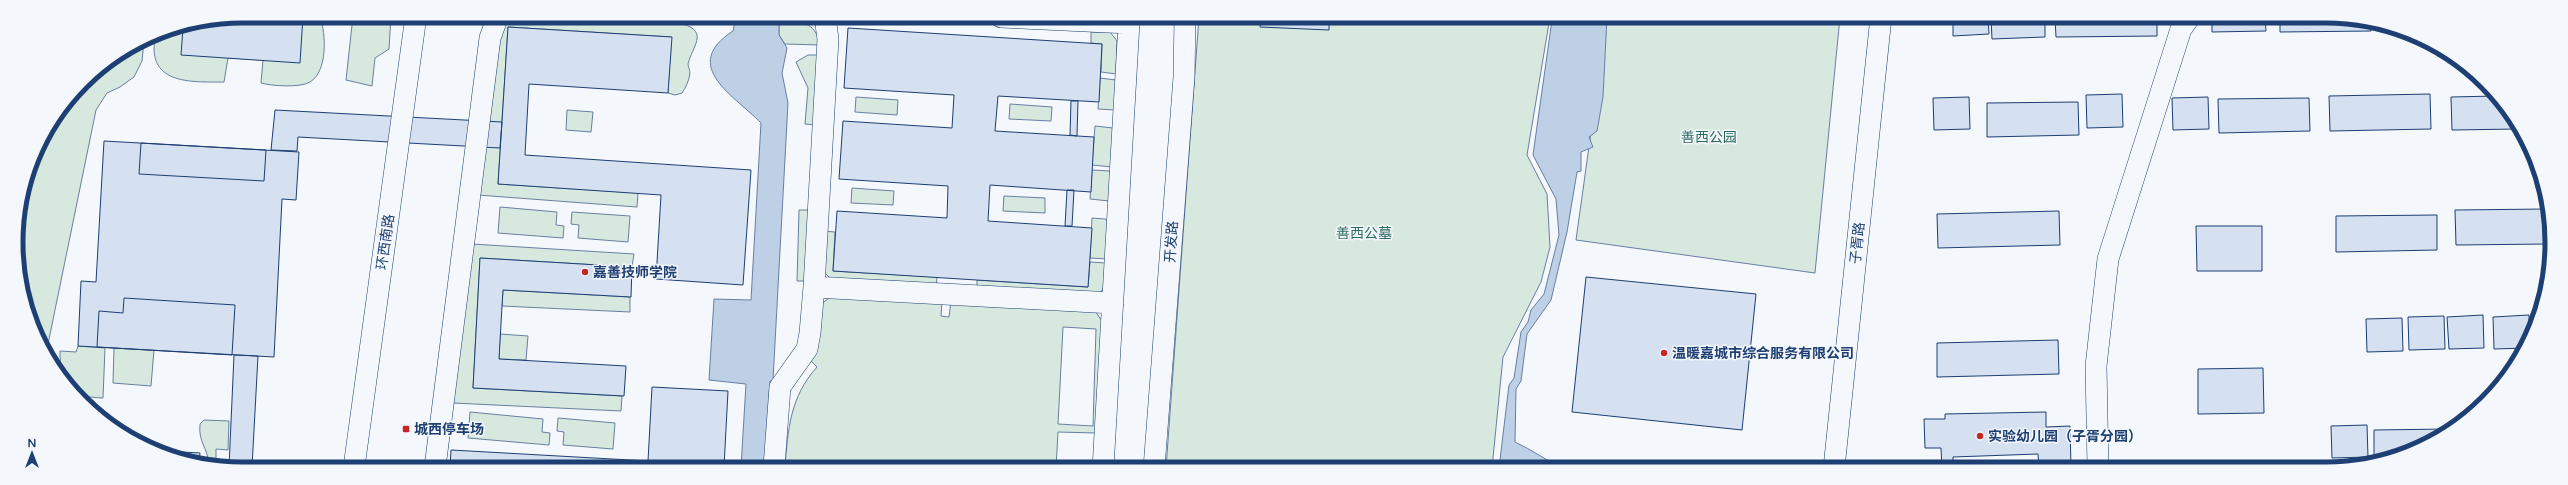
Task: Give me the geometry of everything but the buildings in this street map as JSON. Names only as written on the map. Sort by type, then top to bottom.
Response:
[{"type":"street","name":"环西南路","points":[[355,462],[415,23]]},
{"type":"street","points":[[436,462],[490,38],[495,23]]},
{"type":"street","points":[[774,462],[780,386],[807,350],[814,287],[828,39],[826,23]]},
{"type":"street","points":[[1103,462],[1129,23]]},
{"type":"street","name":"开发路","points":[[1154,462],[1184,77],[1185,23]]},
{"type":"street","name":"子胥路","points":[[1835,462],[1880,23]]},
{"type":"street","points":[[2098,462],[2096,366],[2108,259],[2181,29],[2185,23]]},
{"type":"street","points":[[814,287],[1113,303]]},
{"type":"green space","points":[[228,23],[322,23],[324,32],[324,52],[320,70],[316,77],[310,82],[300,85],[278,86],[261,83],[263,60],[228,58],[224,82],[197,82],[184,80],[173,77],[163,71],[157,63],[154,50],[155,42],[172,35],[200,27]]},
{"type":"green space","points":[[352,23],[391,23],[389,49],[375,58],[372,86],[346,80]]},
{"type":"green space","points":[[502,23],[660,23],[683,24],[691,27],[695,31],[697,41],[688,64],[690,73],[688,81],[682,93],[675,95],[668,93],[671,37],[508,27],[498,184],[638,193],[637,207],[478,195]]},
{"type":"green space","points":[[779,23],[806,24],[814,31],[821,45],[785,44],[779,35]]},
{"type":"green space","name":"善西公墓","points":[[1199,23],[1549,23],[1527,155],[1547,194],[1550,247],[1541,282],[1503,357],[1493,462],[1166,462]]},
{"type":"green space","name":"善西公园","points":[[1606,23],[1839,23],[1815,273],[1576,240]]},
{"type":"green space","points":[[1091,32],[1110,32],[1117,41],[1116,74],[1101,72],[1102,44],[1091,43]]},
{"type":"green space","points":[[143,47],[142,61],[134,77],[120,87],[107,93],[96,110],[48,344],[30,299],[23,257],[23,228],[30,186],[46,145],[68,109],[98,77],[133,52]]},
{"type":"green space","points":[[808,55],[821,55],[815,125],[805,124],[808,88],[796,62]]},
{"type":"green space","points":[[1100,78],[1116,80],[1115,110],[1098,109]]},
{"type":"green space","points":[[856,97],[898,100],[897,115],[855,112]]},
{"type":"green space","points":[[1010,104],[1052,107],[1051,121],[1009,119]]},
{"type":"green space","points":[[567,110],[593,112],[591,132],[566,130]]},
{"type":"green space","points":[[1095,126],[1113,128],[1112,167],[1092,165]]},
{"type":"green space","points":[[1092,170],[1110,171],[1109,201],[1090,199]]},
{"type":"green space","points":[[852,188],[894,191],[893,205],[851,203]]},
{"type":"green space","points":[[1004,196],[1045,198],[1045,213],[1003,211]]},
{"type":"green space","points":[[500,207],[557,212],[556,225],[564,226],[563,238],[498,233]]},
{"type":"green space","points":[[799,210],[810,210],[808,281],[797,281]]},
{"type":"green space","points":[[572,212],[630,216],[628,242],[578,238],[579,225],[571,224]]},
{"type":"green space","points":[[1092,218],[1105,219],[1108,221],[1107,259],[1090,258]]},
{"type":"green space","points":[[822,231],[835,232],[833,271],[937,277],[936,290],[831,279],[822,270]]},
{"type":"green space","points":[[472,244],[634,254],[632,267],[480,258],[473,388],[622,396],[621,411],[453,403]]},
{"type":"green space","points":[[1090,262],[1106,263],[1103,289],[1097,296],[977,290],[977,280],[1088,287]]},
{"type":"green space","points":[[503,290],[630,297],[630,312],[502,306]]},
{"type":"green space","points":[[832,296],[942,301],[941,316],[949,317],[951,301],[1095,311],[1102,321],[1096,433],[1058,432],[1056,462],[785,462],[787,440],[792,414],[801,390],[817,367],[810,360],[821,304]],"holes":[[[1063,327],[1096,329],[1093,426],[1058,424]]]},
{"type":"green space","points":[[500,334],[528,336],[526,360],[499,359]]},
{"type":"green space","points":[[78,346],[105,348],[103,398],[85,396],[61,365],[60,351],[76,352]]},
{"type":"green space","points":[[114,348],[154,350],[151,386],[113,383]]},
{"type":"green space","points":[[470,412],[543,419],[542,432],[550,433],[549,445],[468,438]]},
{"type":"green space","points":[[558,418],[615,423],[613,449],[563,445],[564,432],[557,431]]},
{"type":"green space","points":[[204,420],[229,421],[228,450],[216,449],[216,460],[208,459],[200,436],[200,424]]},
{"type":"water","points":[[735,23],[779,23],[779,35],[787,48],[782,73],[788,103],[773,380],[770,381],[765,462],[741,462],[746,384],[709,380],[714,299],[751,300],[761,123],[726,91],[717,80],[711,68],[711,56],[718,44],[733,31]]},
{"type":"water","points":[[1552,23],[1607,23],[1603,97],[1597,131],[1589,137],[1593,147],[1581,152],[1581,171],[1577,172],[1567,232],[1551,300],[1527,334],[1521,381],[1516,389],[1515,442],[1552,462],[1500,462],[1509,385],[1514,378],[1521,332],[1528,322],[1531,310],[1544,294],[1559,235],[1556,199],[1533,155]]},
{"type":"place","name":"嘉善技师学院","points":[[585,272]]},
{"type":"place","name":"温暖嘉城市综合服务有限公司","points":[[1664,353]]},
{"type":"place","name":"城西停车场","points":[[406,429]]},
{"type":"place","name":"实验幼儿园（子胥分园）","points":[[1980,436]]}]
